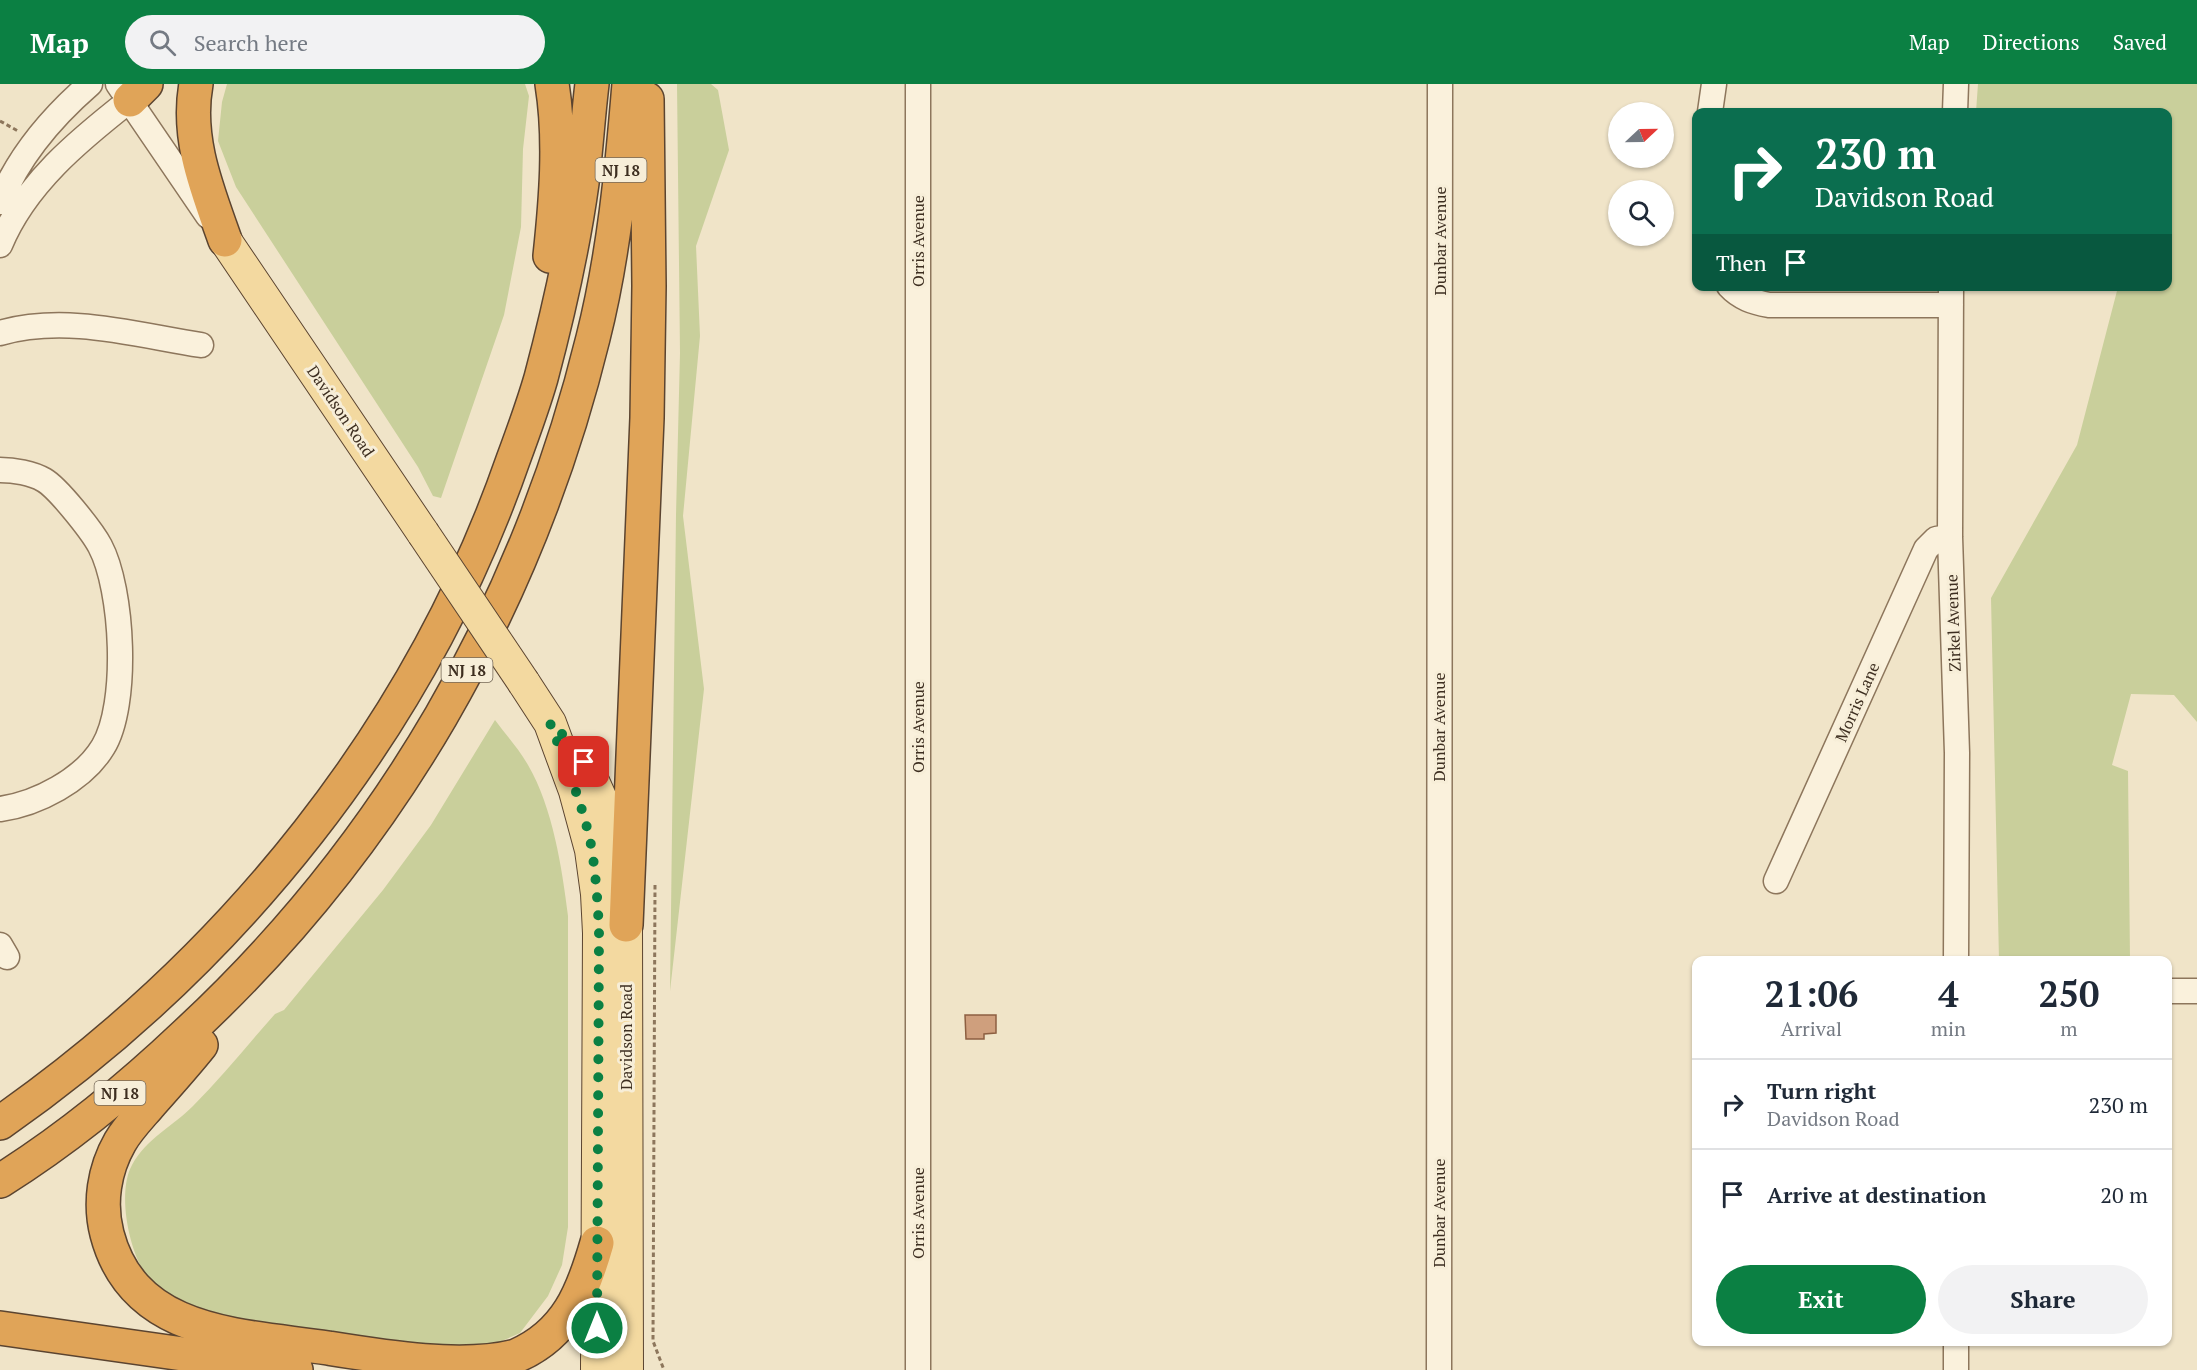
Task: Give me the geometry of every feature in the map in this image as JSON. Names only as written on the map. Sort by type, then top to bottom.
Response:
[{"type":"highway","points":[[196,84],[192,105],[195,145],[225,240]]},
{"type":"highway","points":[[513,461],[550,259],[556,160],[555,101],[552,84]]},
{"type":"highway","name":"NJ 18","points":[[0,1123],[80,1064],[126,1026],[187,969],[267,884],[341,790],[395,710],[438,633],[493,516],[541,379],[563,288],[581,185],[592,84]]},
{"type":"highway","name":"NJ 18","points":[[0,1181],[73,1130],[145,1072],[230,993],[296,921],[367,832],[426,744],[486,636],[523,552],[566,439],[594,336],[610,256],[621,176],[629,84]]},
{"type":"highway","points":[[626,925],[647,418],[649,286],[647,84]]},
{"type":"highway","points":[[230,993],[221,1023],[129,1129],[113,1156],[105,1180],[103,1208],[110,1245],[130,1282],[157,1308],[186,1323],[212,1330],[442,1365],[484,1365],[525,1352],[556,1329],[582,1290],[597,1243]]},
{"type":"highway","points":[[0,1328],[296,1370]]},
{"type":"main road","name":"Davidson Road","points":[[225,240],[550,723],[584,820],[597,894],[599,933],[597,1370]]},
{"type":"main road","name":"Davidson Road","points":[[550,723],[576,747],[601,799],[616,844],[626,925],[627,1370]]},
{"type":"street","points":[[0,202],[33,142],[62,109],[90,84]]},
{"type":"street","name":"Orris Avenue","points":[[918,84],[918,1370]]},
{"type":"street","name":"Dunbar Avenue","points":[[1438,1370],[1440,84]]},
{"type":"street","points":[[1711,108],[1714,84]]},
{"type":"street","points":[[1955,108],[1956,84]]},
{"type":"street","name":"Davidson Road","points":[[0,245],[8,226],[47,173],[131,89],[225,240]]},
{"type":"street","points":[[1733,291],[1751,302],[1769,305],[1951,296]]},
{"type":"street","name":"Zirkel Avenue","points":[[1951,296],[1950,537],[1957,753],[1956,956]]},
{"type":"street","points":[[0,333],[15,328],[69,325],[201,345]]},
{"type":"street","points":[[0,470],[34,476],[52,486],[100,547],[107,562],[117,611],[120,668],[116,709],[111,730],[103,747],[92,761],[57,789],[36,800],[0,809]]},
{"type":"street","name":"Morris Lane","points":[[1776,881],[1926,549],[1936,539],[1950,537]]},
{"type":"street","points":[[2172,991],[2197,991]]},
{"type":"street","points":[[1956,1346],[1956,1370]]},
{"type":"path","points":[[0,121],[22,134]]},
{"type":"green space","points":[[227,84],[525,84],[529,96],[523,149],[521,227],[504,315],[441,498],[433,496],[418,467],[236,187],[218,141],[222,102]]},
{"type":"green space","points":[[677,84],[711,84],[718,90],[729,150],[696,246],[700,336],[683,516],[704,689],[670,991],[680,353]]},
{"type":"green space","points":[[1978,84],[2197,84],[2197,722],[2174,695],[2131,694],[2112,765],[2128,771],[2130,956],[1999,956],[1991,598],[2077,445],[2117,291],[2172,291],[2172,108],[1976,108]]},
{"type":"green space","points":[[495,720],[524,759],[544,800],[559,858],[568,916],[568,1227],[562,1265],[548,1296],[520,1333],[495,1344],[459,1350],[201,1313],[174,1300],[151,1282],[143,1271],[132,1242],[125,1208],[125,1192],[127,1177],[132,1165],[152,1140],[204,1095],[275,1014],[284,1010],[383,890],[431,825]]},
{"type":"building","points":[[965,1015],[996,1015],[996,1033],[984,1034],[984,1039],[966,1039]]},
{"type":"route","points":[[584,762],[576,747],[550,723],[584,820],[597,894],[599,933],[597,1328]]}]
